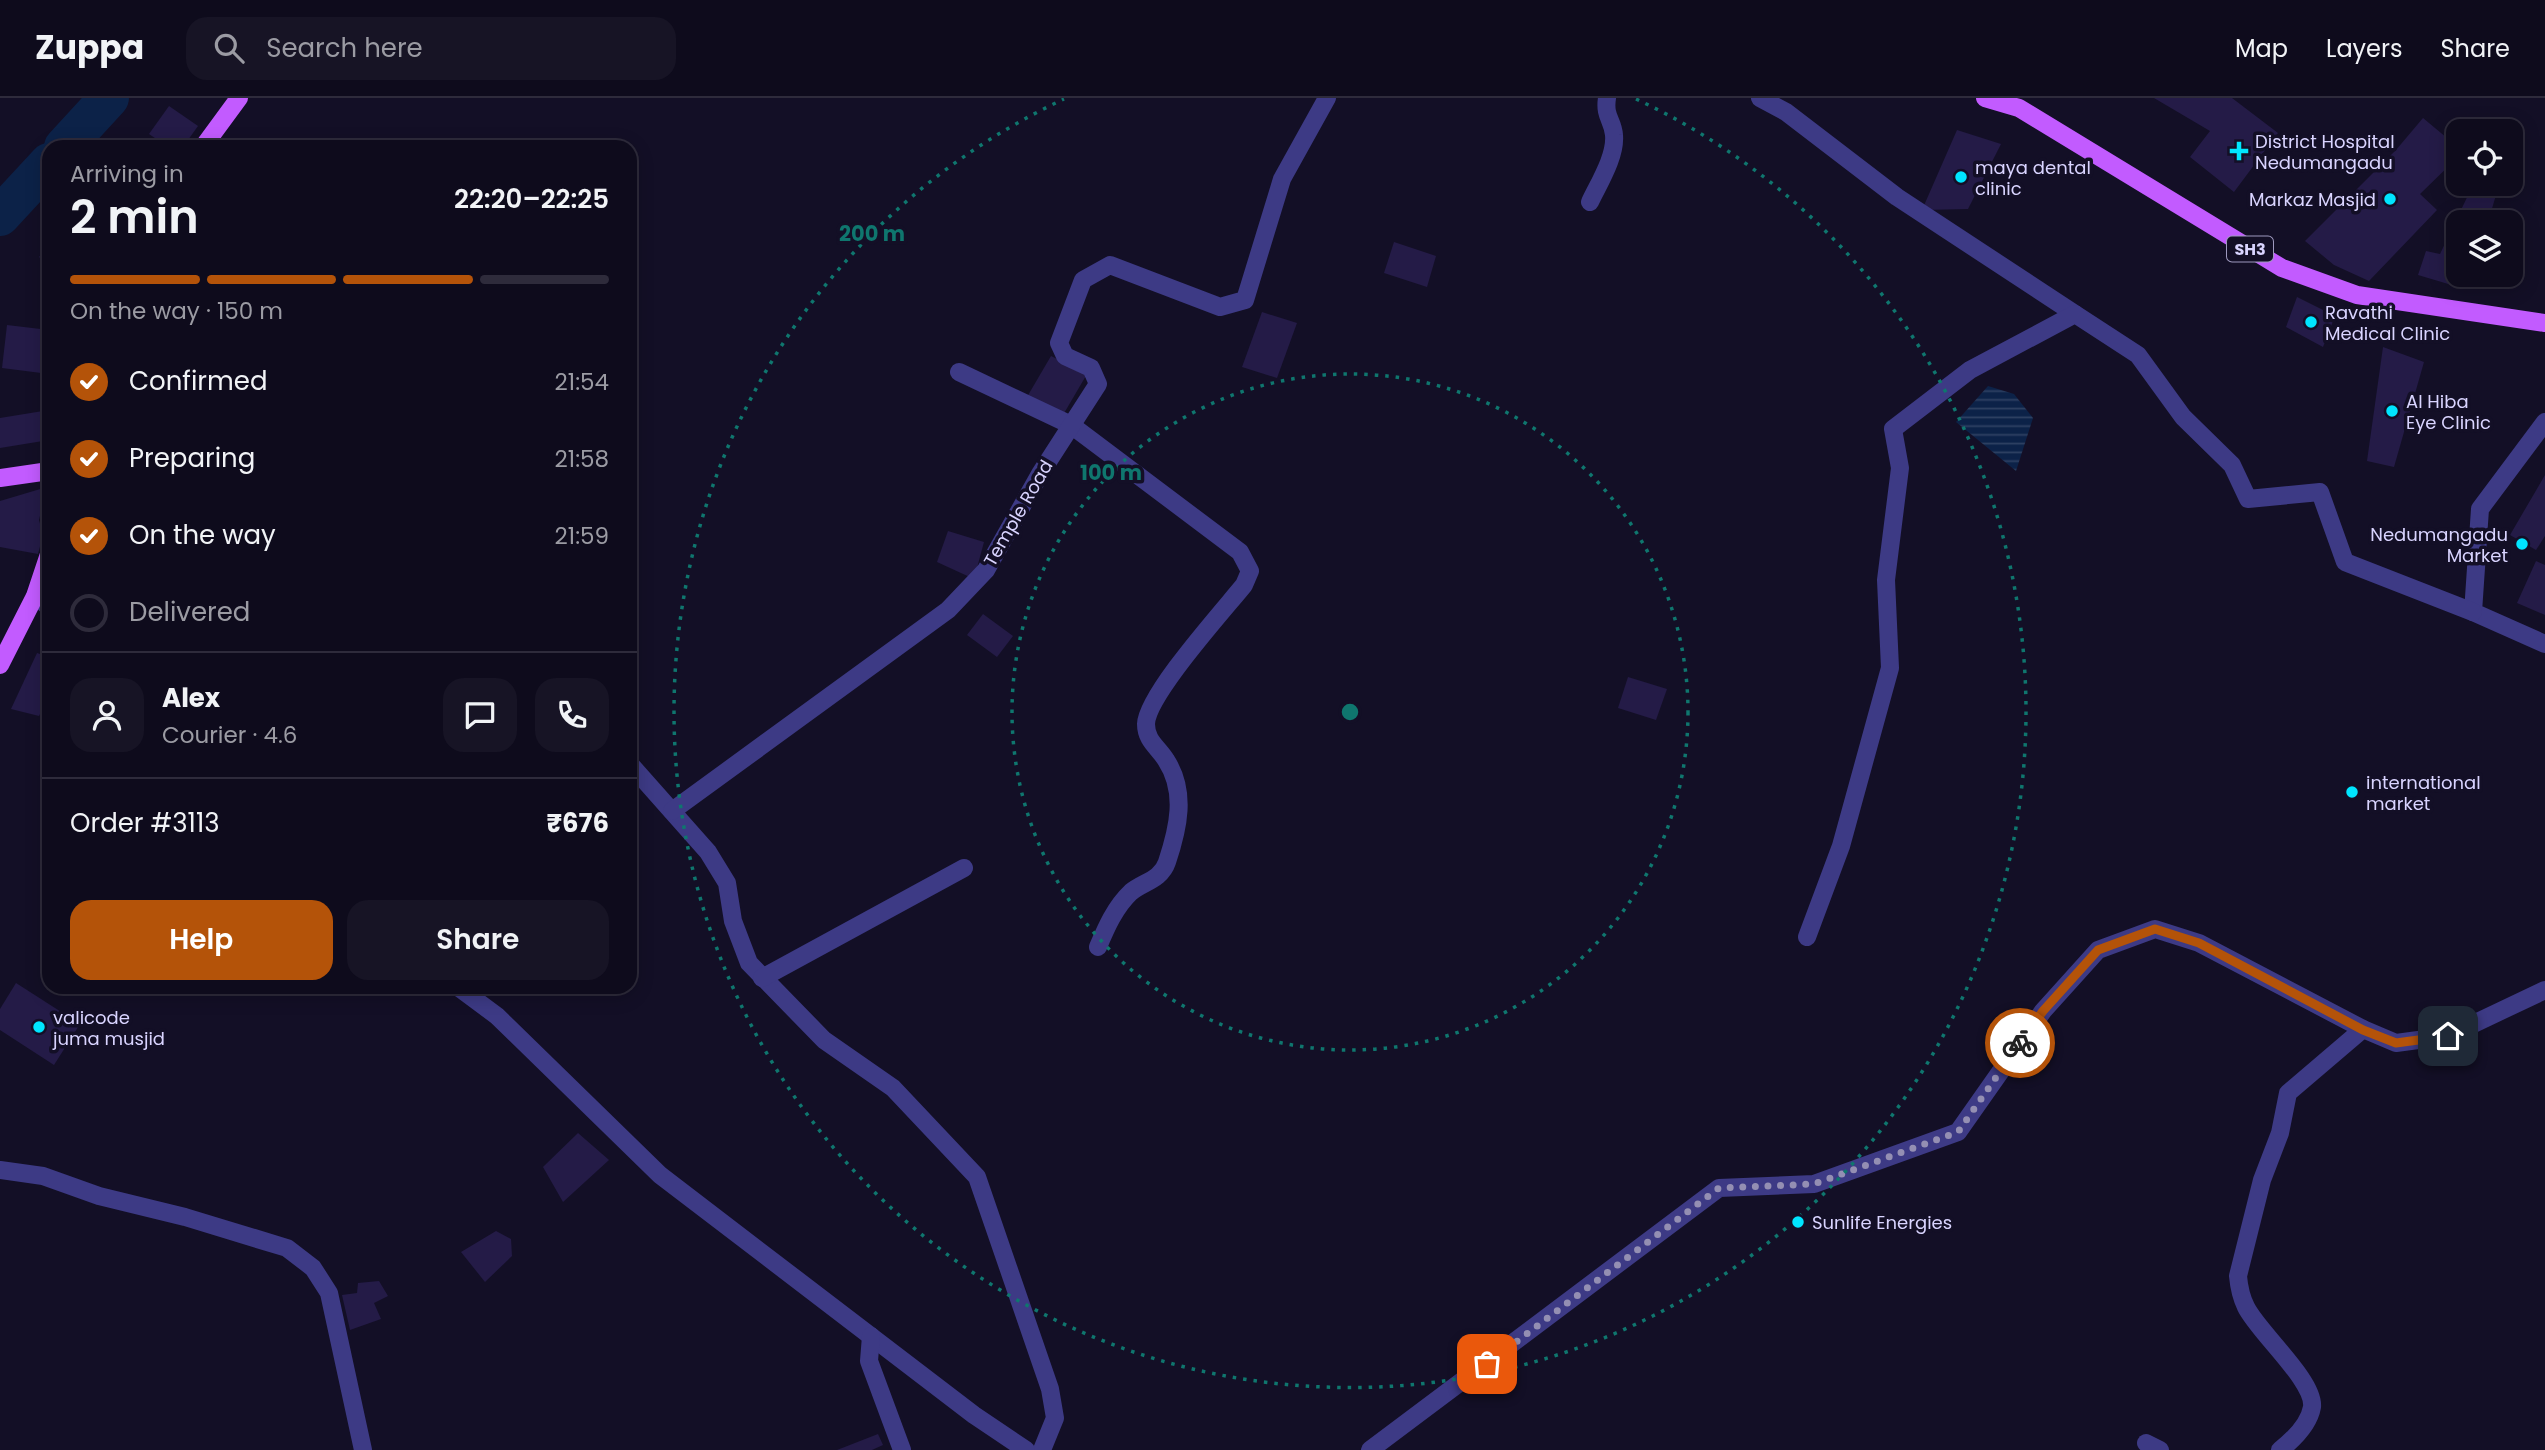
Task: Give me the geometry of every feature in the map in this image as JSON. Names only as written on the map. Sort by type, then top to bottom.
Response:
[{"type":"main road","points":[[208,140],[239,98]]},
{"type":"main road","name":"SH3","points":[[1985,98],[2018,103],[2282,268],[2357,295],[2545,323]]},
{"type":"main road","points":[[0,478],[42,472]]},
{"type":"main road","points":[[0,665],[42,602]]},
{"type":"street","name":"Temple Road","points":[[672,811],[948,610],[985,570],[1098,384],[1091,368],[1065,356],[1059,343],[1083,280],[1110,265],[1220,307],[1245,300],[1282,179],[1327,98]]},
{"type":"street","points":[[1590,202],[1608,162],[1614,135],[1605,115],[1607,98]]},
{"type":"street","points":[[1760,98],[1786,113],[1898,197],[2138,355],[2183,417],[2232,465],[2248,499],[2320,492],[2346,562],[2473,612],[2545,644]]},
{"type":"street","points":[[1807,937],[1841,846],[1890,668],[1886,580],[1900,468],[1893,429],[1970,370],[2075,314]]},
{"type":"street","points":[[959,372],[1071,425],[1240,552],[1250,571],[1244,585],[1156,696],[1146,723],[1150,741],[1166,760],[1181,805],[1166,866],[1153,880],[1132,892],[1110,919],[1098,947]]},
{"type":"street","points":[[2473,612],[2480,509],[2545,422]]},
{"type":"street","points":[[637,772],[708,852],[727,883],[733,921],[749,963],[824,1040],[893,1088],[977,1177],[1050,1389],[1055,1418],[1042,1450]]},
{"type":"street","points":[[762,978],[964,868]]},
{"type":"street","points":[[1370,1450],[1719,1188],[1814,1184],[1958,1132],[2043,1011],[2098,950],[2155,929],[2199,943],[2363,1030],[2396,1043],[2448,1036],[2545,990]]},
{"type":"street","points":[[467,994],[497,1016],[660,1175],[974,1415],[1026,1450]]},
{"type":"street","points":[[2280,1450],[2307,1422],[2313,1404],[2306,1387],[2247,1310],[2239,1291],[2238,1276],[2262,1180],[2280,1133],[2288,1093],[2363,1030]]},
{"type":"street","points":[[0,1170],[43,1176],[99,1196],[185,1217],[287,1248],[313,1268],[329,1293],[363,1450]]},
{"type":"street","points":[[871,1336],[869,1361],[902,1450]]},
{"type":"water","points":[[1988,386],[2014,394],[2033,418],[2016,471],[1956,422]]},
{"type":"building","points":[[2154,98],[2232,98],[2278,133],[2234,192],[2190,157],[2210,131]]},
{"type":"building","points":[[169,106],[198,126],[188,140],[158,140],[149,134]]},
{"type":"building","points":[[2423,118],[2446,137],[2446,169],[2420,194],[2437,210],[2369,281],[2334,265],[2305,241],[2396,150]]},
{"type":"building","name":"maya dental clinic","points":[[1957,130],[2001,144],[1968,209],[1922,210]]},
{"type":"building","points":[[2468,196],[2496,196],[2492,210],[2461,210]]},
{"type":"building","points":[[2446,241],[2446,283],[2418,275],[2426,251],[2440,254]]},
{"type":"building","points":[[1394,242],[1436,256],[1427,287],[1384,273]]},
{"type":"building","name":"Ravathi Medical Clinic","points":[[2297,297],[2335,316],[2323,347],[2286,327]]},
{"type":"building","points":[[1262,312],[1297,323],[1277,378],[1242,367]]},
{"type":"building","points":[[7,325],[42,329],[42,373],[2,368]]},
{"type":"building","name":"Al Hiba Eye Clinic","points":[[2383,347],[2424,362],[2394,467],[2367,461]]},
{"type":"building","points":[[1051,356],[1087,374],[1063,415],[1027,397]]},
{"type":"building","points":[[42,411],[42,441],[0,448],[0,418]]},
{"type":"building","points":[[2545,475],[2545,536],[2536,550],[2510,535]]},
{"type":"building","points":[[42,488],[39,520],[42,539],[38,554],[0,547],[0,501]]},
{"type":"building","points":[[948,531],[984,542],[974,579],[937,562]]},
{"type":"building","points":[[2536,561],[2545,565],[2545,615],[2517,603]]},
{"type":"building","points":[[983,614],[1013,636],[997,657],[967,635]]},
{"type":"building","points":[[37,653],[42,655],[42,710],[39,716],[11,709]]},
{"type":"building","points":[[1628,677],[1667,689],[1656,720],[1618,708]]},
{"type":"building","name":"valicode juma musjid","points":[[16,983],[80,1024],[54,1065],[0,1030],[0,1009]]},
{"type":"building","points":[[578,1133],[609,1160],[563,1202],[543,1167]]},
{"type":"building","points":[[496,1231],[511,1239],[512,1256],[485,1282],[461,1252]]},
{"type":"building","points":[[379,1281],[388,1296],[374,1303],[381,1319],[350,1330],[342,1295],[357,1293],[358,1283]]},
{"type":"building","points":[[878,1434],[883,1445],[872,1450],[837,1450]]},
{"type":"waterway","points":[[70,140],[109,98]]},
{"type":"waterway","points":[[0,216],[42,171]]},
{"type":"way so far","points":[[1487,1364],[1719,1188],[1814,1184],[1958,1132],[2020,1043]]},
{"type":"place","name":"District Hospital Nedumangadu","points":[[2239,151]]},
{"type":"place","name":"maya dental clinic","points":[[1961,177]]},
{"type":"place","name":"Markaz Masjid","points":[[2390,199]]},
{"type":"place","name":"Ravathi Medical Clinic","points":[[2311,322]]},
{"type":"place","name":"Al Hiba Eye Clinic","points":[[2392,411]]},
{"type":"place","name":"Nedumangadu Market","points":[[2522,544]]},
{"type":"place","name":"international market","points":[[2352,792]]},
{"type":"place","name":"valicode juma musjid","points":[[39,1027]]},
{"type":"place","name":"Sunlife Energies","points":[[1798,1222]]},
{"type":"route","points":[[2020,1043],[2043,1011],[2098,950],[2155,929],[2199,943],[2363,1030],[2396,1043],[2448,1036]]}]
